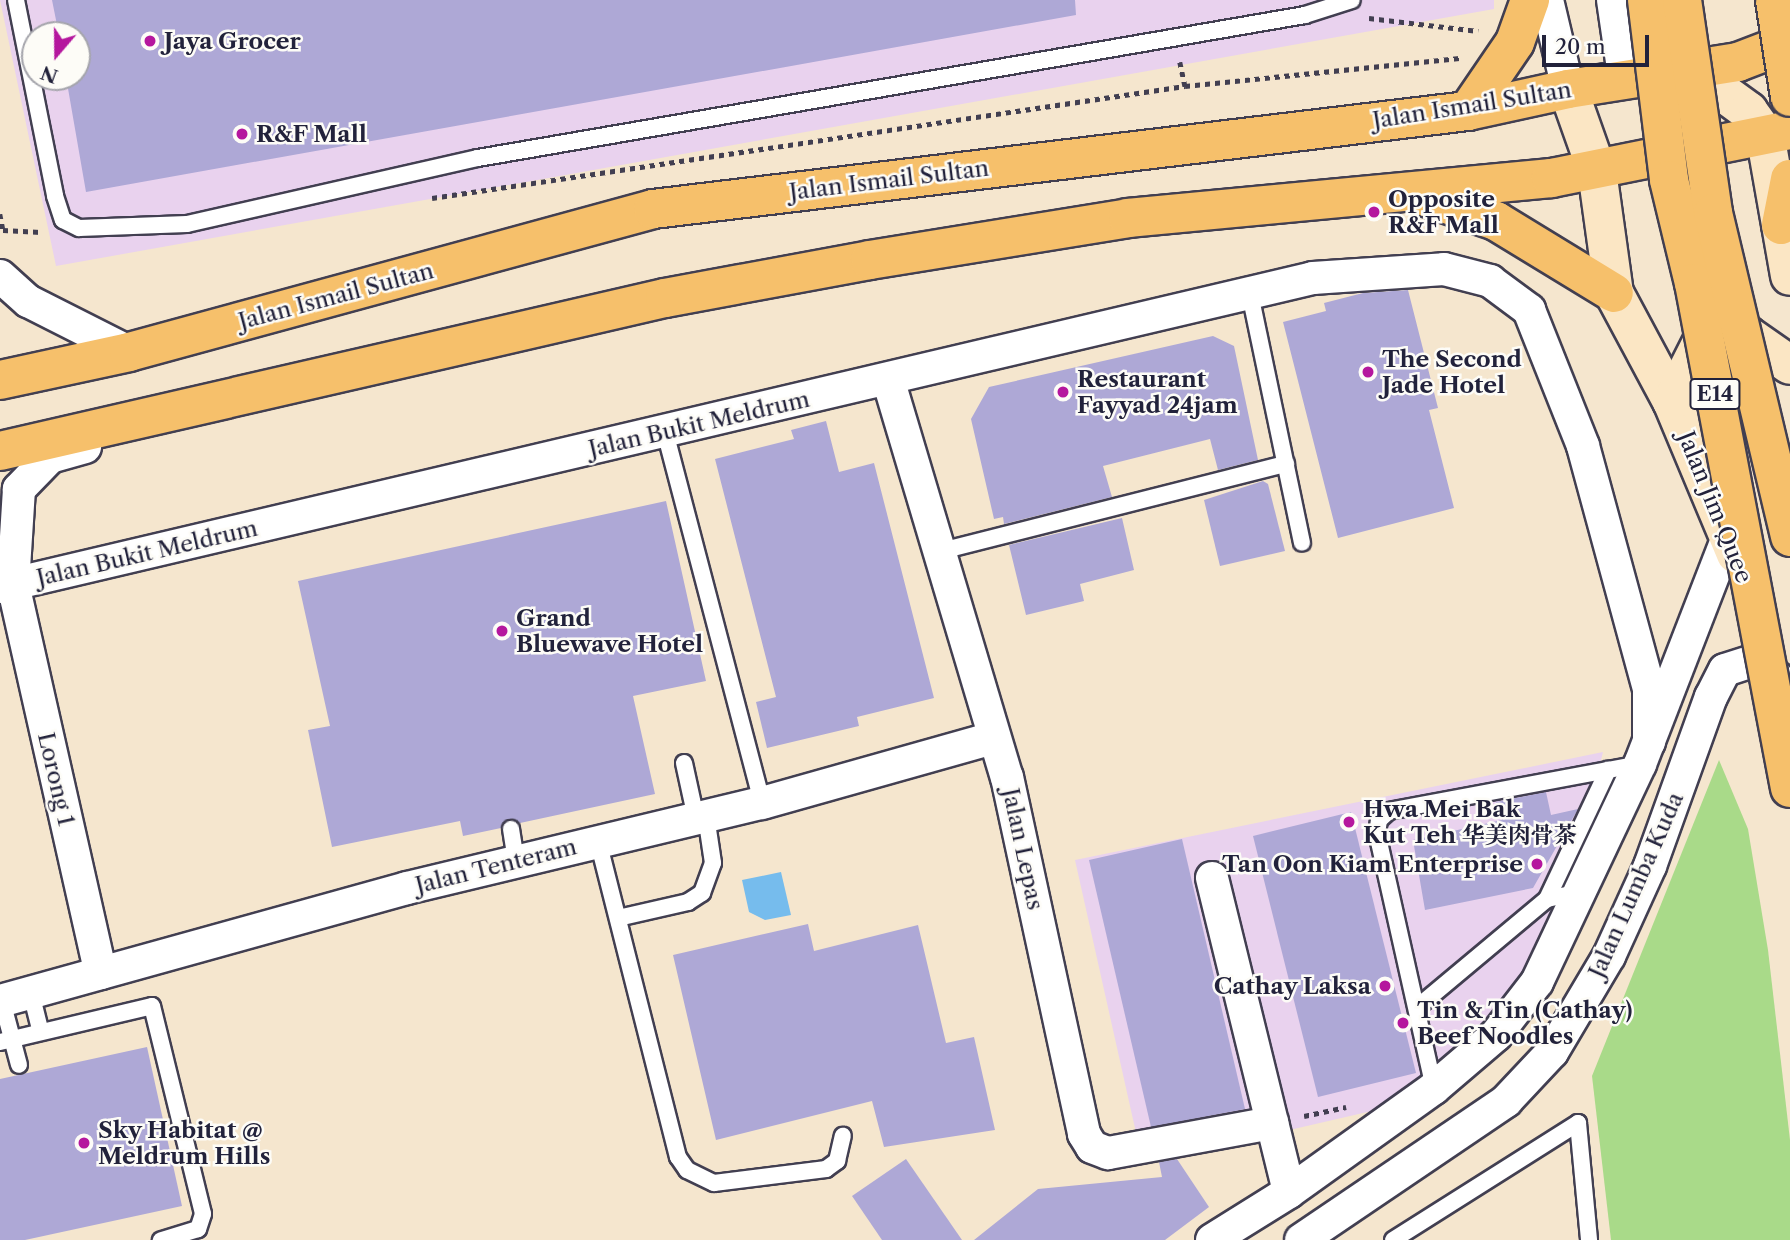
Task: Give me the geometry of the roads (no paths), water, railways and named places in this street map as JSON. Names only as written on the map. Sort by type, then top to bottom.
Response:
[{"type":"main road","points":[[1468,111],[1516,42],[1530,0]]},
{"type":"main road","name":"E14","points":[[1647,0],[1668,180],[1694,283],[1790,788]]},
{"type":"main road","name":"E14","points":[[1682,0],[1713,214],[1790,537]]},
{"type":"main road","points":[[1775,0],[1790,97]]},
{"type":"main road","name":"Jalan Ismail Sultan","points":[[0,380],[129,352],[653,209],[1468,111],[1568,89],[1738,62],[1790,42]]},
{"type":"main road","points":[[1625,82],[1685,81],[1708,86],[1777,132]]},
{"type":"main road","name":"Jalan Jim Quee","points":[[1568,89],[1597,171],[1614,293],[1672,401],[1729,534],[1777,677],[1790,732]]},
{"type":"main road","points":[[0,451],[664,298],[856,263],[1128,218],[1416,193],[1597,171],[1777,132]]},
{"type":"main road","points":[[1777,132],[1781,225],[1790,276]]},
{"type":"main road","points":[[1781,225],[1790,179]]},
{"type":"main road","points":[[1416,193],[1496,221],[1614,293]]},
{"type":"main road","points":[[1672,401],[1703,340],[1727,330],[1747,335],[1790,365]]},
{"type":"street","points":[[1547,0],[1568,89]]},
{"type":"street","points":[[1613,0],[1625,82]]},
{"type":"street","points":[[1634,0],[1663,23],[1738,62]]},
{"type":"street","name":"Jalan Bukit Meldrum","points":[[4,577],[665,432],[1312,278],[1399,269]]},
{"type":"street","name":"Jalan Lumba Kuda","points":[[1399,269],[1444,269],[1490,281],[1529,310],[1583,446],[1649,689],[1644,753]]},
{"type":"street","points":[[0,276],[28,301],[129,352]]},
{"type":"street","name":"Jalan Lepas","points":[[888,379],[1014,803],[1084,1134],[1093,1147],[1108,1153],[1272,1123]]},
{"type":"street","name":"Lorong 1","points":[[101,974],[4,577],[19,489],[50,457],[104,439],[117,425]]},
{"type":"street","name":"Jalan Lumba Kuda","points":[[1212,1240],[1289,1192],[1434,1088],[1496,1035],[1537,982],[1583,892],[1644,753],[1729,534]]},
{"type":"street","name":"Jalan Lumba Kuda","points":[[1301,1240],[1506,1101],[1552,1052],[1609,956],[1639,888],[1725,670],[1752,661],[1777,677]]},
{"type":"street","name":"Jalan Tenteram","points":[[11,998],[101,974],[513,845],[598,841],[762,803],[993,738]]},
{"type":"street","points":[[1212,878],[1289,1192]]},
{"type":"lane","points":[[16,0],[57,206],[63,220],[79,228],[187,224],[478,158],[1317,11],[1352,0]]},
{"type":"lane","points":[[1250,294],[1302,542]]},
{"type":"lane","points":[[665,432],[762,803]]},
{"type":"lane","points":[[941,551],[1286,464]]},
{"type":"lane","points":[[1434,1088],[1419,1006],[1377,834],[1380,820],[1389,811],[1608,769],[1644,753]]},
{"type":"lane","points":[[618,918],[688,902],[702,893],[713,863],[684,763]]},
{"type":"lane","points":[[1419,1006],[1547,899],[1608,769]]},
{"type":"lane","points":[[598,841],[678,1157],[687,1170],[714,1183],[826,1169],[837,1161],[843,1136]]},
{"type":"lane","points":[[1547,899],[1583,892]]},
{"type":"lane","points":[[11,998],[40,1030]]},
{"type":"lane","points":[[11,998],[6,1040],[19,1065]]},
{"type":"lane","points":[[6,1040],[152,1006],[203,1214],[198,1229],[161,1240]]},
{"type":"lane","points":[[1393,1240],[1578,1123],[1589,1240]]},
{"type":"water","points":[[781,872],[791,915],[765,920],[749,912],[742,880]]},
{"type":"place","name":"Jaya Grocer","points":[[150,41]]},
{"type":"place","name":"R&F Mall","points":[[242,134]]},
{"type":"place","name":"Opposite R&F Mall","points":[[1374,212]]},
{"type":"place","name":"The Second Jade Hotel","points":[[1368,372]]},
{"type":"place","name":"Restaurant Fayyad 24jam","points":[[1063,392]]},
{"type":"place","name":"Grand Bluewave Hotel","points":[[502,631]]},
{"type":"place","name":"Hwa Mei Bak Kut Teh 华美肉骨茶","points":[[1349,822]]},
{"type":"place","name":"Tan Oon Kiam Enterprise","points":[[1537,864]]},
{"type":"place","name":"Cathay Laksa","points":[[1385,986]]},
{"type":"place","name":"Tin & Tin (Cathay) Beef Noodles","points":[[1403,1023]]},
{"type":"place","name":"Sky Habitat @ Meldrum Hills","points":[[84,1143]]}]
